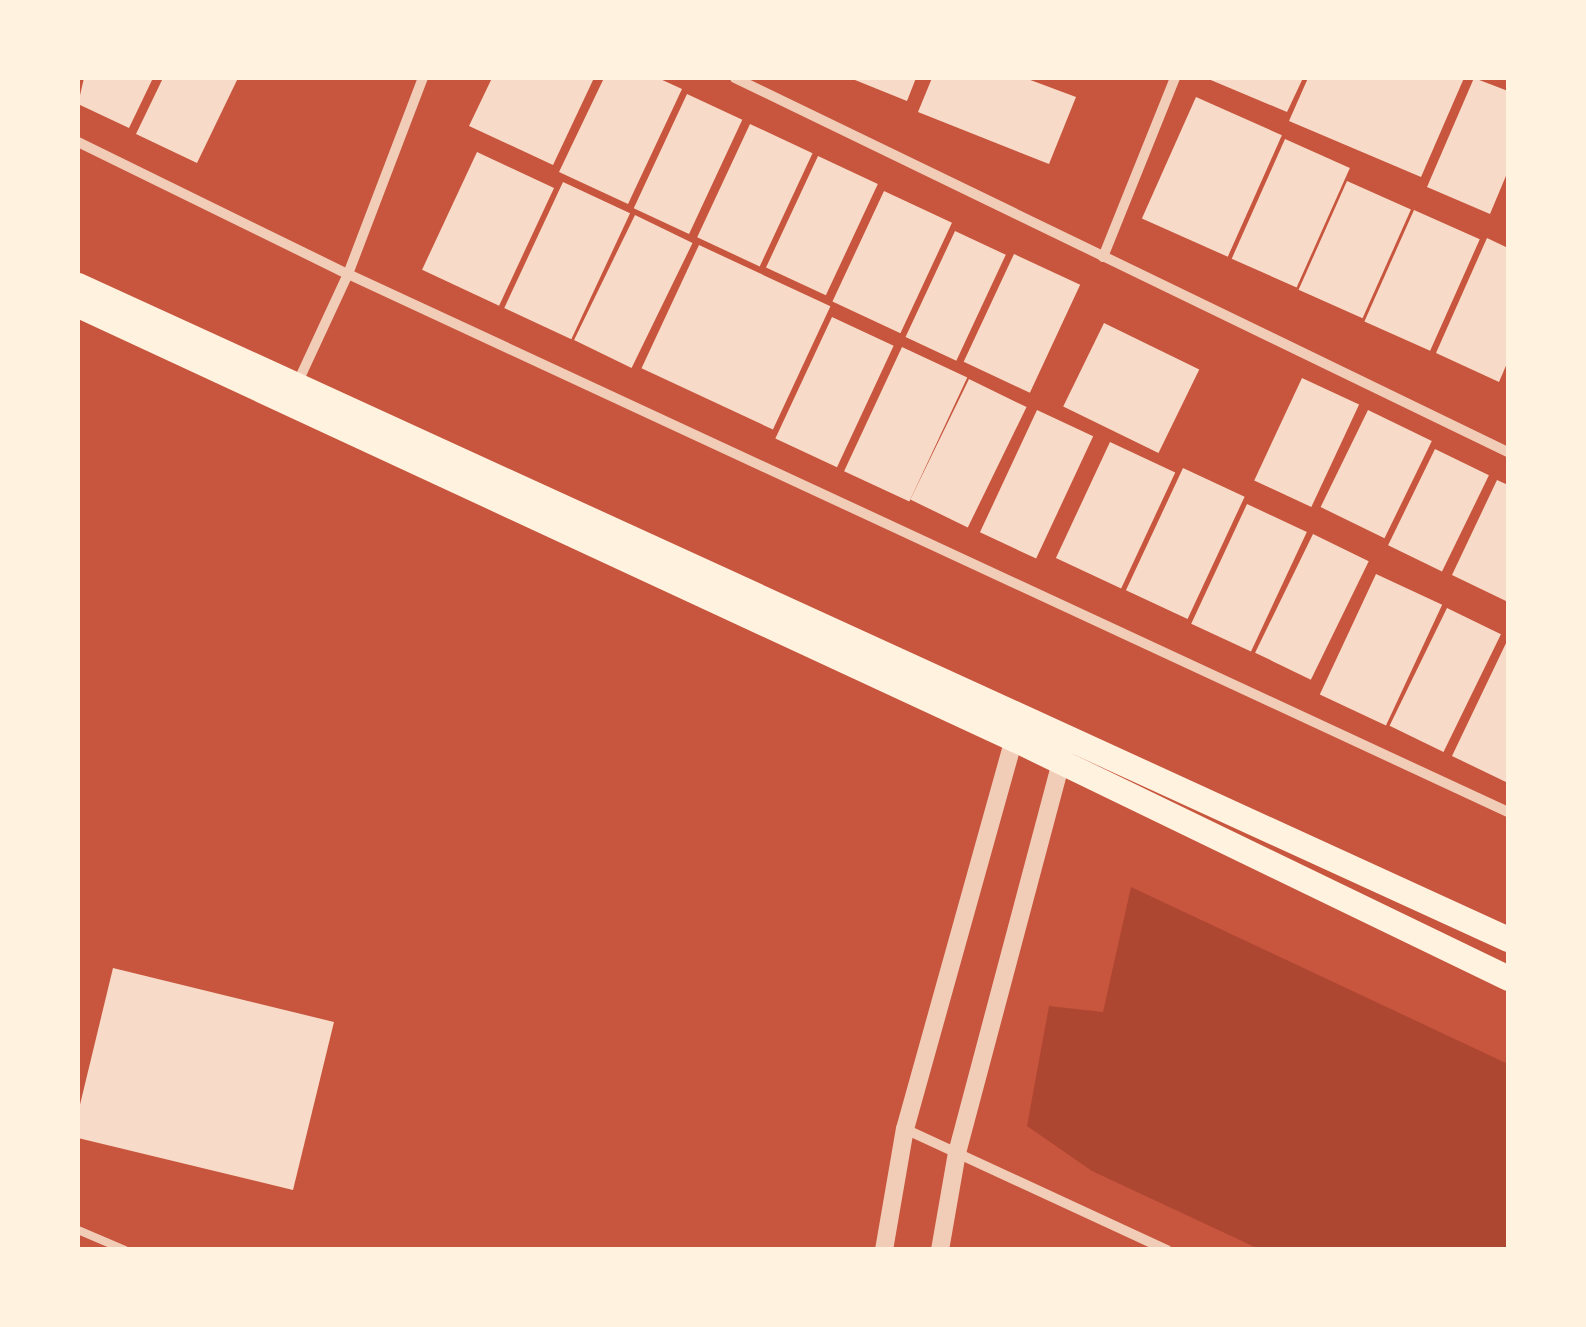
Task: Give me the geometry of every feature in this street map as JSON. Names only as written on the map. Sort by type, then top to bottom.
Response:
[{"type":"main road","points":[[78,285],[1018,728]]},
{"type":"main road","points":[[78,305],[1065,749],[1508,939]]},
{"type":"main road","points":[[1065,749],[1508,978]]},
{"type":"street","points":[[296,387],[348,274],[423,78]]},
{"type":"street","points":[[735,78],[1508,452]]},
{"type":"street","points":[[1103,257],[1176,78]]},
{"type":"street","points":[[78,142],[348,274],[1508,812]]},
{"type":"street","points":[[884,1250],[905,1129],[1018,728]]},
{"type":"street","points":[[940,1250],[956,1152],[1065,749]]},
{"type":"street","points":[[905,1129],[1167,1250]]},
{"type":"lane","points":[[78,1230],[125,1250]]},
{"type":"shaded area","points":[[1131,887],[1508,1064],[1508,1249],[1259,1249],[1092,1171],[1027,1126],[1049,1006],[1103,1012]]},
{"type":"building","points":[[84,78],[153,78],[129,128],[78,104]]},
{"type":"building","points":[[163,78],[238,78],[197,163],[136,134]]},
{"type":"building","points":[[492,78],[594,78],[553,165],[469,126]]},
{"type":"building","points":[[604,78],[658,78],[682,89],[628,204],[559,172]]},
{"type":"building","points":[[850,78],[916,78],[907,101]]},
{"type":"building","points":[[932,78],[1025,78],[1076,97],[1049,164],[918,112]]},
{"type":"building","points":[[1206,78],[1303,78],[1287,112]]},
{"type":"building","points":[[1308,78],[1464,78],[1421,177],[1289,121]]},
{"type":"building","points":[[1474,78],[1508,91],[1508,171],[1490,214],[1427,187]]},
{"type":"building","points":[[687,94],[742,120],[689,234],[634,208]]},
{"type":"building","points":[[1196,97],[1282,135],[1228,257],[1142,219]]},
{"type":"building","points":[[750,124],[813,153],[760,266],[697,237]]},
{"type":"building","points":[[1285,139],[1350,168],[1297,288],[1232,259]]},
{"type":"building","points":[[477,152],[554,188],[499,306],[422,270]]},
{"type":"building","points":[[818,156],[878,184],[826,295],[766,267]]},
{"type":"building","points":[[1347,181],[1411,209],[1363,318],[1299,290]]},
{"type":"building","points":[[563,182],[630,213],[571,339],[504,308]]},
{"type":"building","points":[[884,191],[952,223],[900,333],[832,302]]},
{"type":"building","points":[[1414,210],[1480,239],[1430,351],[1364,321]]},
{"type":"building","points":[[635,215],[693,243],[632,368],[574,340]]},
{"type":"building","points":[[955,231],[1006,255],[956,361],[906,337]]},
{"type":"building","points":[[1487,238],[1508,248],[1508,361],[1499,382],[1436,353]]},
{"type":"building","points":[[699,245],[830,306],[773,430],[642,368]]},
{"type":"building","points":[[1014,254],[1080,285],[1030,393],[964,362]]},
{"type":"building","points":[[832,317],[894,346],[837,467],[775,438]]},
{"type":"building","points":[[1104,323],[1199,369],[1159,453],[1063,407]]},
{"type":"building","points":[[902,347],[967,377],[909,502],[844,471]]},
{"type":"building","points":[[1302,378],[1359,405],[1311,507],[1254,480]]},
{"type":"building","points":[[969,379],[1027,407],[968,527],[910,499]]},
{"type":"building","points":[[1037,410],[1093,436],[1036,559],[980,532]]},
{"type":"building","points":[[1368,410],[1432,441],[1384,538],[1321,507]]},
{"type":"building","points":[[1110,442],[1175,472],[1121,588],[1056,558]]},
{"type":"building","points":[[1435,449],[1489,475],[1442,571],[1388,545]]},
{"type":"building","points":[[1183,468],[1245,497],[1188,619],[1126,590]]},
{"type":"building","points":[[1497,480],[1508,485],[1508,602],[1452,575]]},
{"type":"building","points":[[1247,504],[1307,532],[1251,652],[1191,624]]},
{"type":"building","points":[[1313,534],[1369,561],[1311,680],[1255,653]]},
{"type":"building","points":[[1376,574],[1442,605],[1386,725],[1320,695]]},
{"type":"building","points":[[1447,608],[1501,634],[1444,752],[1390,726]]},
{"type":"building","points":[[1508,639],[1508,783],[1452,756]]},
{"type":"building","points":[[113,968],[334,1022],[293,1190],[78,1138],[78,1113]]}]
